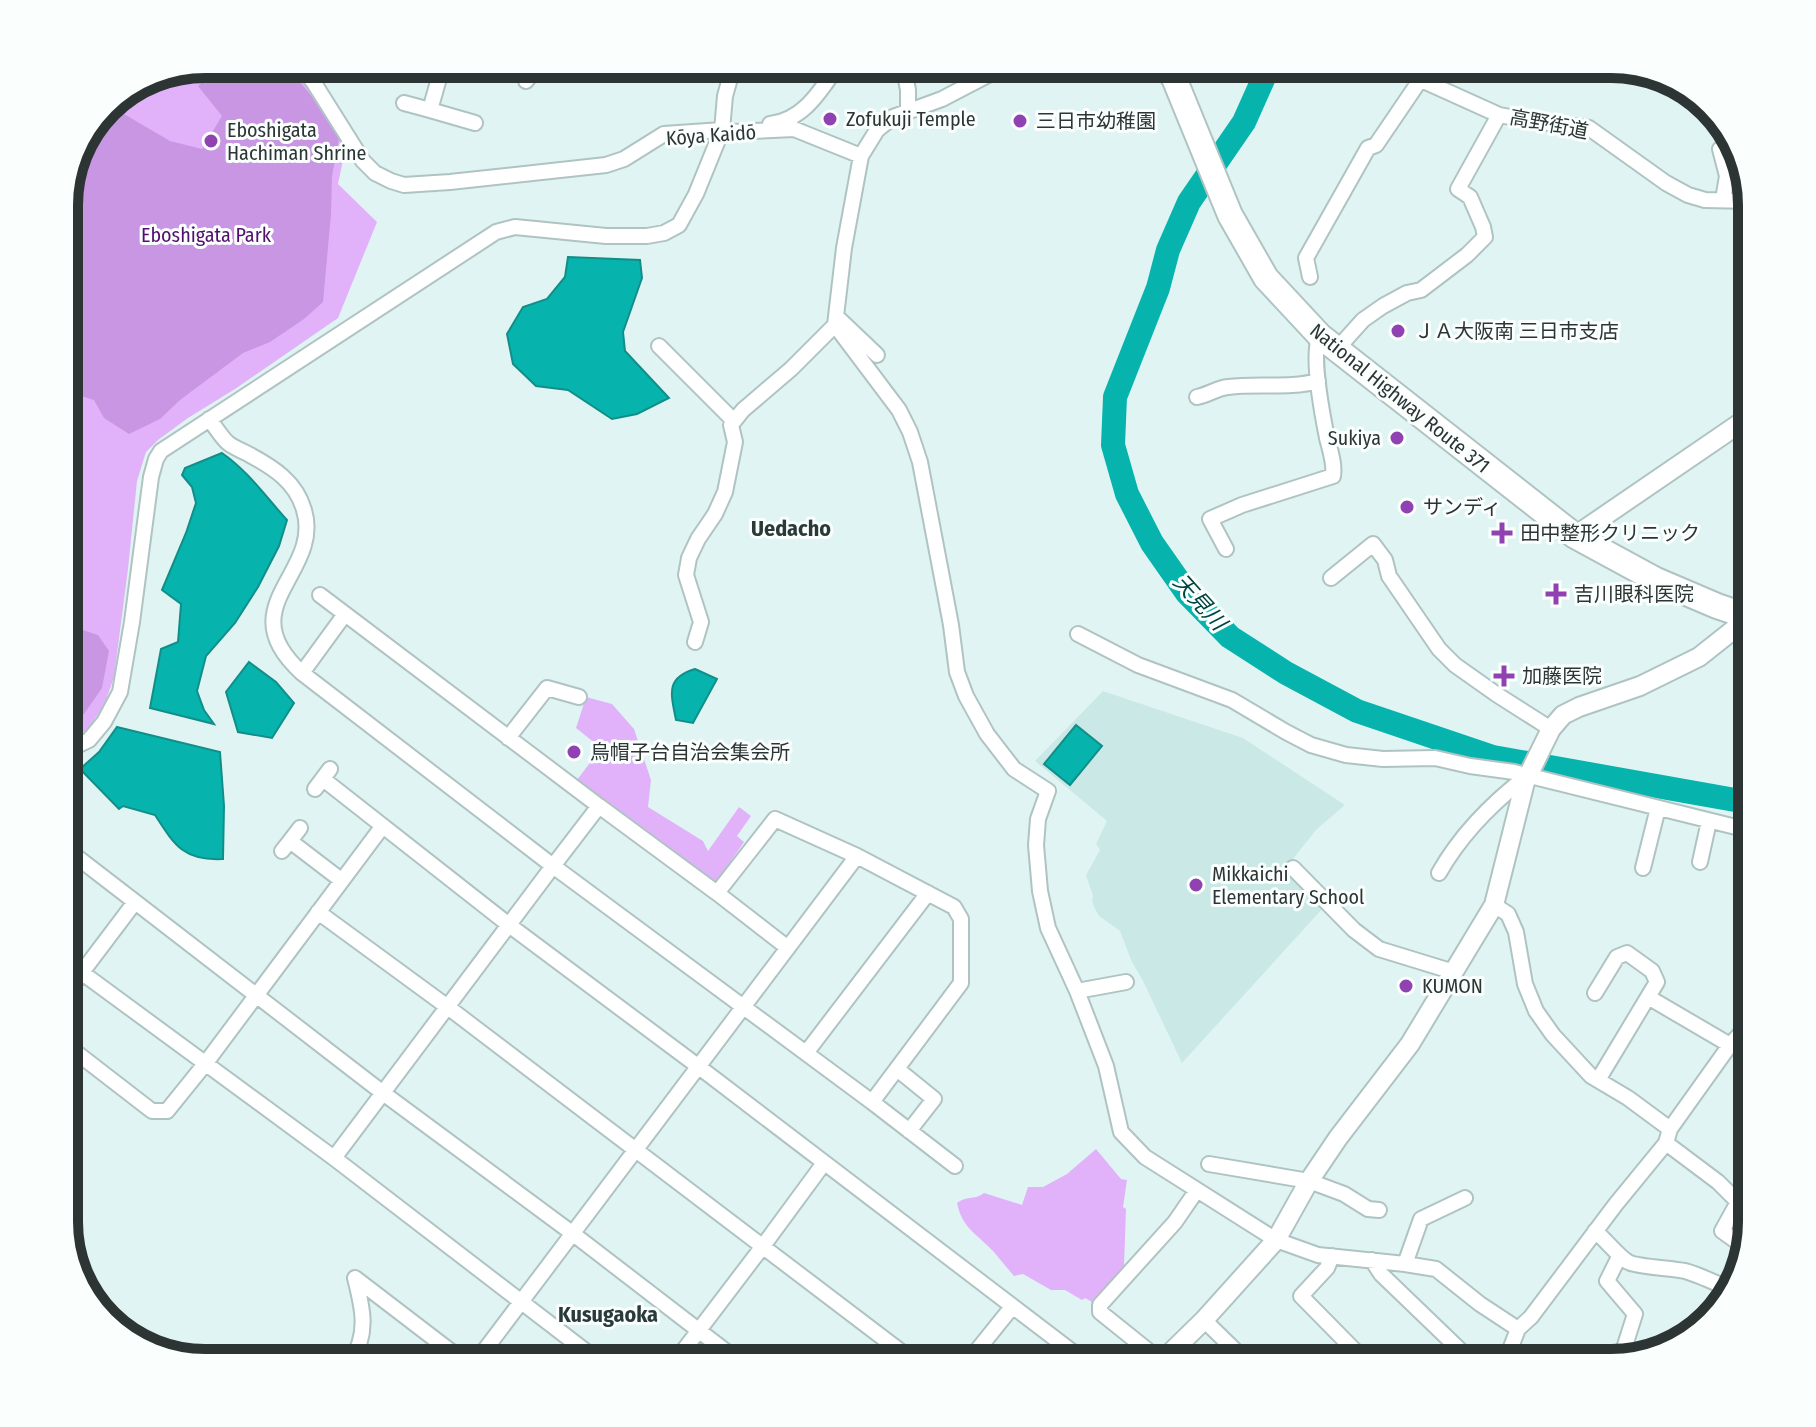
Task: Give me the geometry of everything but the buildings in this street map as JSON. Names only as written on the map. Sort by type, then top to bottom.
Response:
[{"type":"highway","name":"National Highway Route 371","points":[[1174,78],[1230,215],[1266,278],[1328,343],[1575,536],[1656,580],[1738,613]]},
{"type":"street","name":"Kōya Kaidō","points":[[310,78],[363,161],[375,173],[404,185],[606,165],[624,159],[664,134],[722,130],[794,129],[861,156]]},
{"type":"street","points":[[430,110],[439,78]]},
{"type":"street","points":[[78,745],[89,740],[104,722],[120,692],[131,634],[151,477],[161,451],[496,232],[515,227],[606,236],[647,236],[664,233],[679,225],[696,194],[722,130],[730,78]]},
{"type":"street","points":[[722,130],[783,122],[813,101],[829,78]]},
{"type":"street","points":[[906,78],[908,110]]},
{"type":"street","points":[[982,78],[942,99],[893,117],[877,130],[861,156],[844,248],[836,321],[899,410],[910,432],[923,475],[957,672],[966,696],[987,734],[1014,769],[1048,791],[1038,819],[1036,845],[1040,891],[1048,928],[1106,1066],[1121,1132],[1145,1157],[1276,1240],[1318,1255],[1436,1269],[1518,1329]]},
{"type":"street","name":"高野街道","points":[[1417,78],[1499,115],[1589,128],[1688,195],[1705,200],[1738,201]]},
{"type":"street","points":[[1310,277],[1306,258],[1368,148],[1376,145],[1421,80]]},
{"type":"street","points":[[404,103],[475,123]]},
{"type":"street","points":[[1226,549],[1210,519],[1242,505],[1333,476],[1318,381],[1316,340],[1328,343],[1383,306],[1407,293],[1421,290],[1485,237],[1470,197],[1458,189],[1499,115]]},
{"type":"street","points":[[1720,149],[1727,176],[1723,200]]},
{"type":"street","points":[[836,321],[877,355]]},
{"type":"street","points":[[695,642],[701,622],[686,575],[689,558],[725,492],[735,442],[731,425],[743,410],[791,369],[836,321]]},
{"type":"street","points":[[659,346],[734,421]]},
{"type":"street","points":[[1197,397],[1225,387],[1303,385],[1318,381]]},
{"type":"street","points":[[209,419],[226,442],[274,467],[288,480],[305,512],[305,545],[278,597],[273,620],[276,643],[287,660],[553,866],[955,1166]]},
{"type":"street","points":[[1575,536],[1738,425]]},
{"type":"street","points":[[1331,578],[1373,544],[1385,560],[1389,576],[1439,649],[1455,665],[1548,735]]},
{"type":"street","points":[[320,595],[788,948]]},
{"type":"street","points":[[302,673],[345,614]]},
{"type":"street","points":[[1174,1349],[1276,1240],[1309,1181],[1338,1138],[1410,1044],[1494,905],[1528,774],[1548,735],[1563,715],[1640,686],[1699,657],[1738,627]]},
{"type":"street","points":[[1078,634],[1138,665],[1232,700],[1311,745],[1346,755],[1383,759],[1435,758],[1528,774],[1738,828]]},
{"type":"street","points":[[508,738],[547,688],[579,697]]},
{"type":"street","points":[[1439,873],[1449,854],[1480,818],[1528,774]]},
{"type":"street","points":[[323,779],[509,925],[1068,1349]]},
{"type":"street","points":[[334,1158],[599,806]]},
{"type":"street","points":[[1643,868],[1658,808]]},
{"type":"street","points":[[717,893],[775,819],[857,856],[954,907],[961,919],[961,983],[872,1102]]},
{"type":"street","points":[[1700,862],[1709,821]]},
{"type":"street","points":[[78,1054],[152,1111],[167,1111],[382,827]]},
{"type":"street","points":[[300,828],[286,846],[341,880]]},
{"type":"street","points":[[485,1349],[857,856]]},
{"type":"street","points":[[78,858],[723,1349]]},
{"type":"street","points":[[1293,868],[1354,930],[1379,949],[1454,972]]},
{"type":"street","points":[[806,1053],[928,893]]},
{"type":"street","points":[[78,976],[135,902]]},
{"type":"street","points":[[1494,905],[1508,914],[1516,932],[1525,984],[1536,1011],[1553,1035],[1591,1076],[1628,1098],[1718,1182],[1738,1195]]},
{"type":"street","points":[[318,912],[898,1349]]},
{"type":"street","points":[[1595,993],[1617,957],[1627,953],[1652,971],[1657,982],[1598,1080]]},
{"type":"street","points":[[81,972],[334,1158],[582,1349]]},
{"type":"street","points":[[1077,991],[1126,982]]},
{"type":"street","points":[[1648,997],[1730,1045]]},
{"type":"street","points":[[1514,1349],[1511,1347],[1518,1329],[1531,1317],[1668,1136],[1738,1036]]},
{"type":"street","points":[[897,1069],[934,1099],[909,1131]]},
{"type":"street","points":[[685,1349],[824,1163]]},
{"type":"street","points":[[1209,1164],[1309,1181],[1344,1194],[1368,1209],[1379,1210]]},
{"type":"street","points":[[1144,1349],[1100,1312],[1100,1305],[1175,1222],[1197,1190]]},
{"type":"street","points":[[1405,1264],[1421,1219],[1465,1198]]},
{"type":"street","points":[[1736,1241],[1722,1231],[1738,1209]]},
{"type":"street","points":[[1595,1231],[1619,1257],[1632,1265],[1688,1272],[1721,1285]]},
{"type":"street","points":[[1332,1256],[1327,1268],[1301,1296],[1353,1349]]},
{"type":"street","points":[[1619,1257],[1607,1281],[1635,1314],[1624,1348]]},
{"type":"street","points":[[1372,1260],[1381,1274],[1459,1349]]},
{"type":"street","points":[[357,1349],[364,1313],[355,1278],[448,1349]]},
{"type":"street","points":[[978,1349],[1012,1307]]},
{"type":"street","points":[[1204,1320],[1234,1349]]},
{"type":"shaded area","name":"Mikkaichi Elementary School","points":[[1103,691],[1243,738],[1345,805],[1317,829],[1292,860],[1290,873],[1324,907],[1182,1063],[1120,931],[1099,916],[1094,907],[1086,875],[1100,850],[1096,844],[1107,821],[1035,761]]},
{"type":"green space","name":"Eboshigata Park","points":[[205,78],[301,78],[346,146],[338,184],[377,222],[338,318],[188,418],[146,452],[137,481],[114,677],[105,703],[89,728],[78,736],[80,180],[99,134],[134,99],[156,88],[180,80]]},
{"type":"green space","name":"Eboshigata Park","points":[[209,78],[296,78],[339,139],[332,176],[323,302],[270,342],[243,353],[180,400],[160,419],[129,434],[104,418],[94,400],[78,395],[80,180],[99,134],[130,103],[124,114],[170,141],[202,149],[222,116],[198,86]]},
{"type":"green space","points":[[78,629],[98,635],[109,651],[102,688],[78,723]]},
{"type":"green space","points":[[586,697],[612,704],[634,729],[651,780],[648,807],[703,841],[708,851],[739,807],[751,816],[737,836],[744,842],[717,881],[708,881],[577,780],[601,748],[576,728]]},
{"type":"green space","points":[[1096,1149],[1121,1179],[1127,1180],[1123,1207],[1126,1209],[1124,1266],[1092,1302],[1065,1290],[1051,1290],[1023,1274],[1014,1276],[966,1225],[957,1203],[984,1193],[1022,1205],[1028,1187],[1043,1187],[1067,1174]]},
{"type":"water","points":[[568,257],[640,260],[642,278],[623,332],[625,351],[669,398],[637,414],[612,419],[568,390],[536,386],[513,364],[507,334],[523,307],[547,299],[565,277]]},
{"type":"water","points":[[222,453],[248,476],[287,520],[279,546],[258,587],[235,623],[206,656],[197,691],[204,710],[214,724],[150,708],[161,649],[178,642],[181,604],[162,590],[196,503],[192,487],[182,475],[185,468]]},
{"type":"water","points":[[249,662],[276,682],[294,703],[272,738],[238,732],[226,692]]},
{"type":"water","points":[[695,669],[717,679],[693,723],[676,720],[672,695],[674,682]]},
{"type":"water","points":[[1076,725],[1102,746],[1070,785],[1044,764]]},
{"type":"water","points":[[117,727],[220,752],[224,806],[223,859],[199,857],[182,849],[155,815],[123,806],[119,809],[80,769],[99,752]]},
{"type":"waterway","name":"天見川","points":[[1264,78],[1244,122],[1189,202],[1168,250],[1158,288],[1115,397],[1113,445],[1127,494],[1152,543],[1187,593],[1230,637],[1286,673],[1357,711],[1493,757],[1738,801]]},
{"type":"place","name":"Zofukuji Temple","points":[[830,119]]},
{"type":"place","name":"三日市幼稚園","points":[[1020,121]]},
{"type":"place","name":"Eboshigata Hachiman Shrine","points":[[211,141]]},
{"type":"place","name":"ＪＡ大阪南 三日市支店","points":[[1398,331]]},
{"type":"place","name":"Sukiya","points":[[1397,438]]},
{"type":"place","name":"サンディ","points":[[1407,507]]},
{"type":"place","name":"田中整形クリニック","points":[[1502,533]]},
{"type":"place","name":"吉川眼科医院","points":[[1556,594]]},
{"type":"place","name":"加藤医院","points":[[1504,676]]},
{"type":"place","name":"烏帽子台自治会集会所","points":[[574,752]]},
{"type":"place","name":"Mikkaichi Elementary School","points":[[1196,885]]},
{"type":"place","name":"KUMON","points":[[1406,986]]},
{"type":"district","name":"Uedacho","points":[[791,528]]},
{"type":"district","name":"Kusugaoka","points":[[608,1314]]}]
